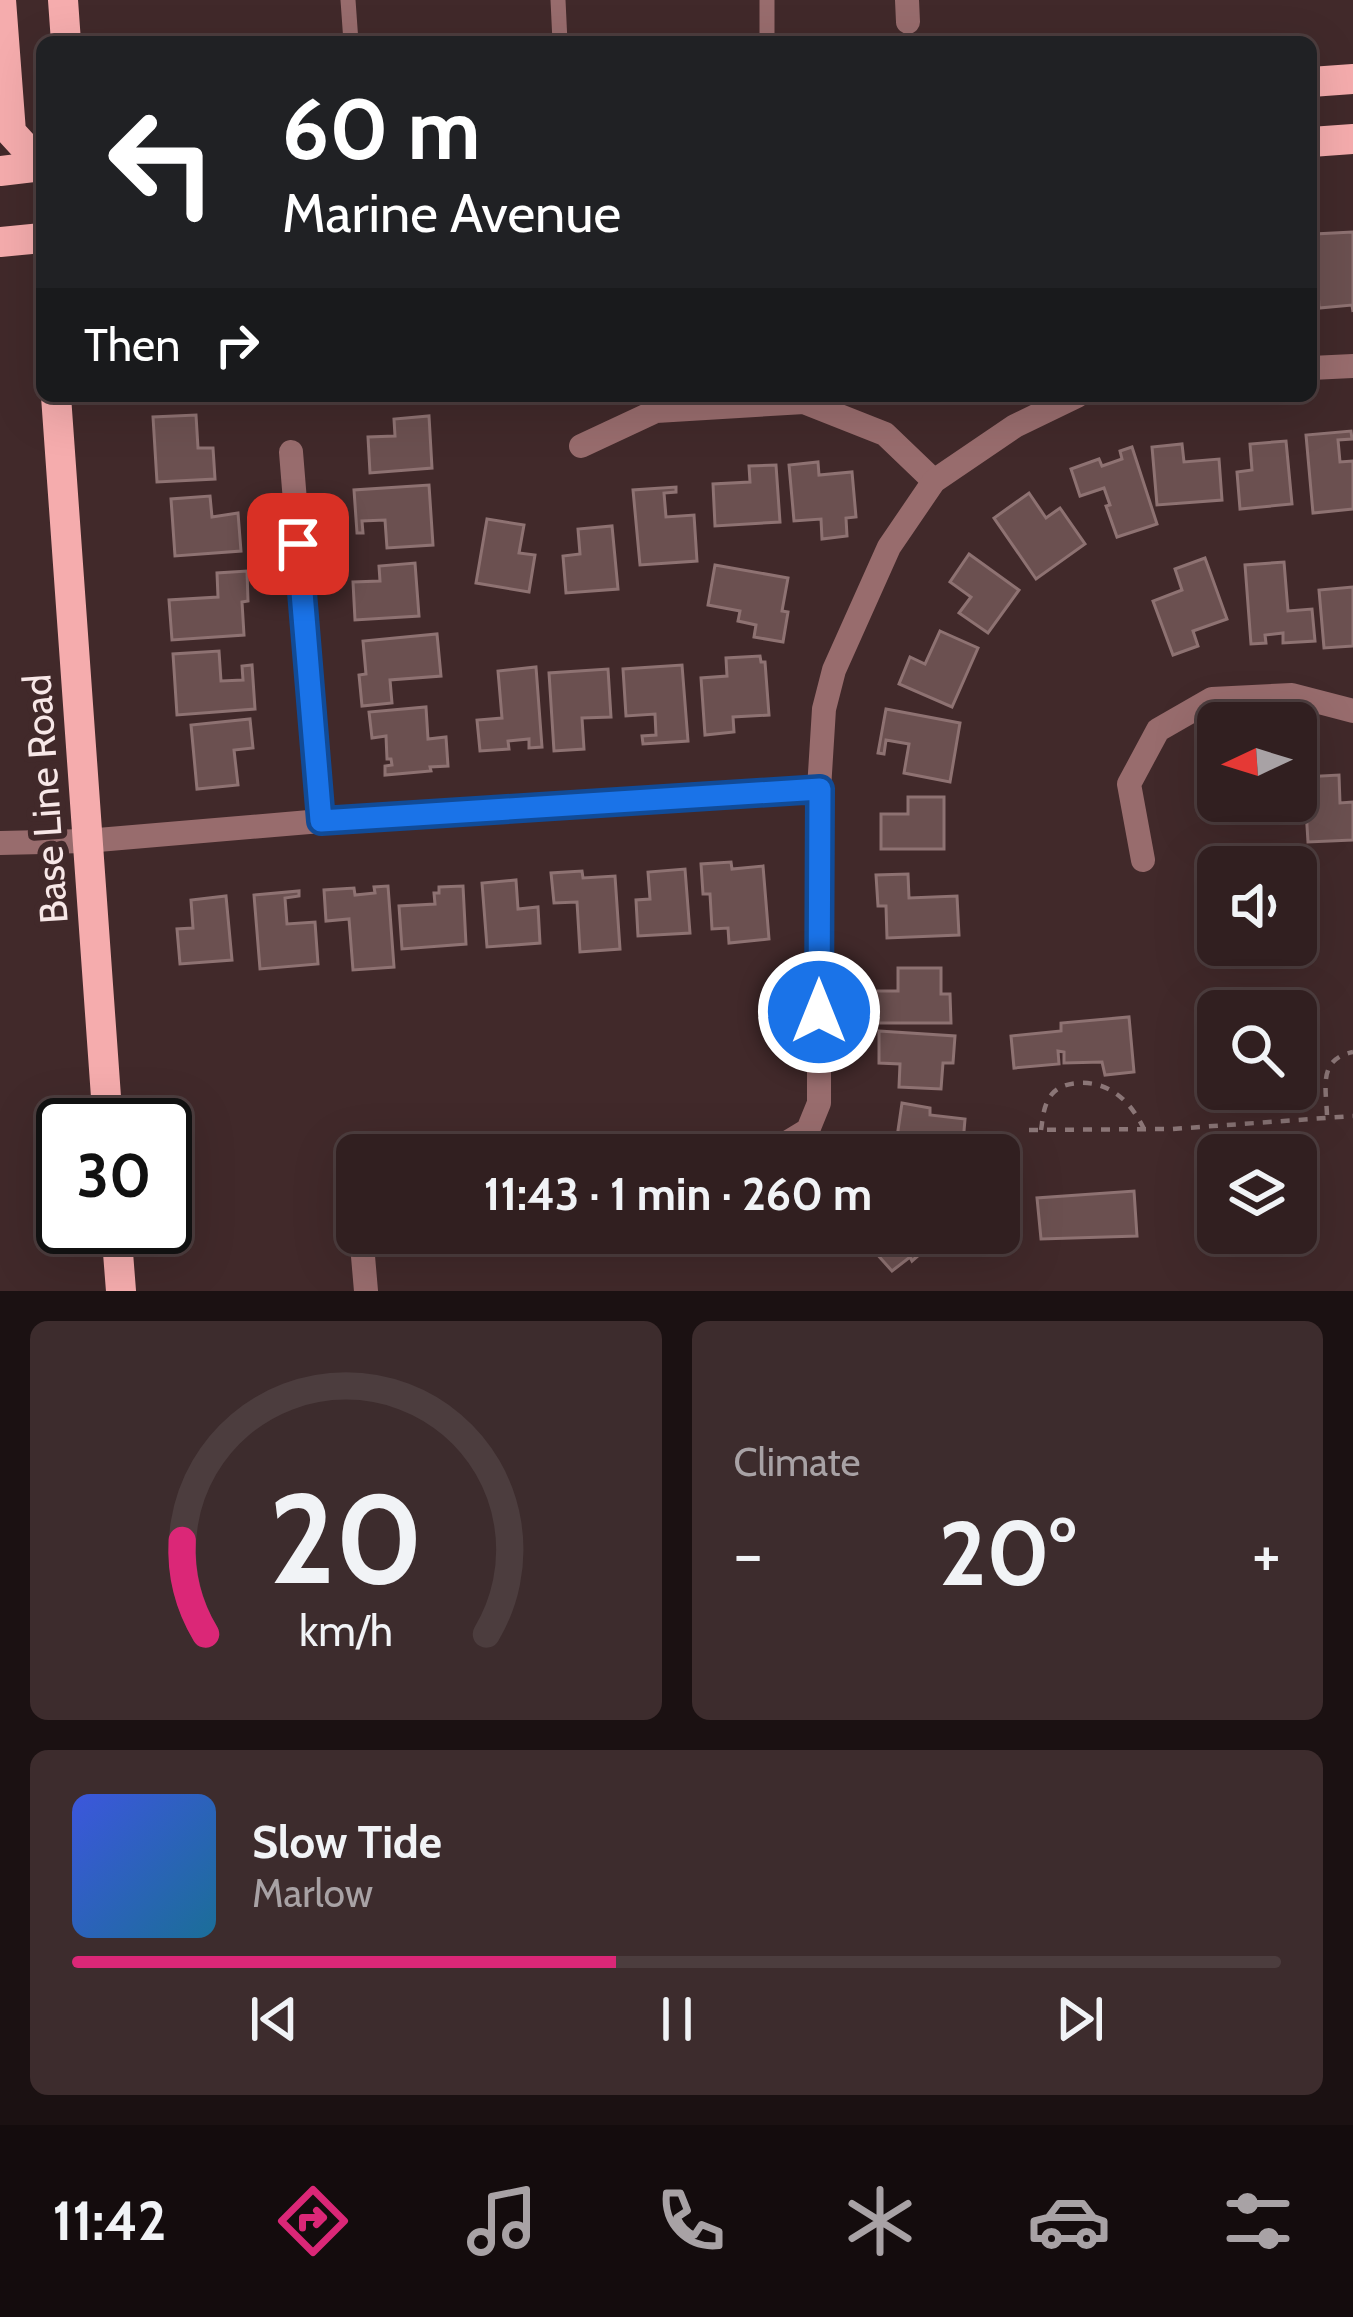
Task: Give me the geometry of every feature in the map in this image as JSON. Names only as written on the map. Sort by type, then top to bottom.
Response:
[{"type":"main road","points":[[2,0],[11,132],[36,159]]},
{"type":"main road","points":[[63,0],[66,36]]},
{"type":"main road","points":[[1317,82],[1353,79]]},
{"type":"main road","points":[[1317,142],[1353,139]]},
{"type":"main road","points":[[0,171],[36,167]]},
{"type":"main road","points":[[0,242],[36,239]]},
{"type":"main road","name":"Base Line Road","points":[[56,402],[106,1098]]},
{"type":"main road","points":[[118,1254],[121,1291]]},
{"type":"street","points":[[1317,368],[1353,366]]},
{"type":"street","points":[[581,446],[656,411],[804,402],[885,434],[934,481]]},
{"type":"street","points":[[801,1134],[808,1130],[819,1103],[820,789],[824,709],[835,670],[890,547],[934,481],[1015,426],[1065,402]]},
{"type":"street","points":[[291,452],[321,821]]},
{"type":"street","points":[[1143,860],[1129,784],[1158,730],[1212,699],[1292,695],[1353,711]]},
{"type":"street","points":[[0,843],[86,841],[820,789]]},
{"type":"street","points":[[363,1254],[366,1291]]},
{"type":"lane","points":[[348,0],[351,36]]},
{"type":"lane","points":[[558,0],[560,36]]},
{"type":"lane","points":[[767,0],[767,36]]},
{"type":"path","points":[[1327,1118],[1328,1070],[1336,1058],[1353,1052]]},
{"type":"path","points":[[1041,1130],[1052,1094],[1063,1085],[1082,1083],[1118,1094],[1144,1129]]},
{"type":"path","points":[[1029,1130],[1144,1129],[1353,1116]]},
{"type":"building","points":[[1353,232],[1353,312],[1352,305],[1319,308],[1317,234]]},
{"type":"building","points":[[196,415],[198,448],[213,448],[215,479],[157,482],[153,417]]},
{"type":"building","points":[[429,416],[432,468],[370,473],[368,437],[395,436],[394,419]]},
{"type":"building","points":[[1351,431],[1352,439],[1338,440],[1340,462],[1353,461],[1353,509],[1313,513],[1306,435]]},
{"type":"building","points":[[1286,441],[1292,504],[1240,509],[1237,472],[1252,470],[1250,444]]},
{"type":"building","points":[[1182,444],[1184,462],[1219,459],[1222,500],[1157,505],[1152,447]]},
{"type":"building","points":[[1132,447],[1157,524],[1117,537],[1104,488],[1080,496],[1071,469],[1099,459],[1102,466],[1122,459],[1120,451]]},
{"type":"building","points":[[818,462],[819,475],[852,472],[856,517],[846,518],[847,536],[822,539],[821,519],[794,521],[789,465]]},
{"type":"building","points":[[776,465],[780,522],[715,526],[713,484],[750,482],[749,466]]},
{"type":"building","points":[[429,485],[433,545],[387,548],[385,520],[362,521],[363,533],[357,533],[354,490]]},
{"type":"building","points":[[676,487],[676,492],[664,493],[666,517],[694,515],[697,561],[640,565],[633,490]]},
{"type":"building","points":[[1029,493],[1046,518],[1060,508],[1085,544],[1036,579],[994,518]]},
{"type":"building","points":[[210,496],[212,517],[238,513],[241,551],[175,556],[171,499]]},
{"type":"building","points":[[487,519],[524,525],[519,553],[535,555],[529,592],[476,583]]},
{"type":"building","points":[[612,526],[618,589],[566,593],[563,556],[580,554],[578,529]]},
{"type":"building","points":[[969,554],[1019,590],[988,633],[959,613],[971,597],[950,582]]},
{"type":"building","points":[[1205,558],[1227,619],[1193,631],[1198,646],[1173,655],[1153,601],[1182,590],[1175,569]]},
{"type":"building","points":[[1284,562],[1288,611],[1312,609],[1315,641],[1283,643],[1283,633],[1265,635],[1266,643],[1251,644],[1245,565]]},
{"type":"building","points":[[415,563],[419,616],[355,620],[353,582],[380,581],[379,566]]},
{"type":"building","points":[[715,565],[788,578],[783,642],[754,637],[756,625],[738,621],[740,611],[708,605]]},
{"type":"building","points":[[247,571],[244,635],[172,640],[169,600],[218,597],[217,573]]},
{"type":"building","points":[[1353,587],[1353,646],[1324,648],[1319,590]]},
{"type":"building","points":[[940,631],[978,648],[952,707],[899,684],[910,657],[925,664]]},
{"type":"building","points":[[437,634],[441,676],[390,680],[392,703],[362,706],[363,641]]},
{"type":"building","points":[[219,651],[221,681],[243,680],[242,666],[252,665],[255,709],[177,715],[173,654]]},
{"type":"building","points":[[760,656],[765,662],[769,715],[733,717],[734,732],[705,735],[701,678],[727,676],[726,658]]},
{"type":"building","points":[[682,665],[688,741],[643,744],[642,736],[656,735],[655,714],[626,716],[623,669]]},
{"type":"building","points":[[536,667],[542,747],[529,748],[529,739],[508,741],[509,749],[480,751],[477,720],[502,718],[498,671]]},
{"type":"building","points":[[608,669],[611,717],[582,718],[584,749],[554,751],[549,673]]},
{"type":"building","points":[[426,707],[428,739],[446,737],[448,766],[385,775],[385,766],[392,765],[387,759],[386,736],[372,738],[369,712]]},
{"type":"building","points":[[886,709],[960,723],[950,782],[904,773],[909,744],[886,740],[884,754],[878,753]]},
{"type":"building","points":[[250,719],[253,748],[234,750],[238,785],[197,789],[191,725]]},
{"type":"building","points":[[1339,775],[1340,803],[1353,802],[1353,840],[1308,842],[1307,822],[1317,822],[1317,776]]},
{"type":"building","points":[[908,797],[944,797],[944,849],[881,849],[881,814],[908,814]]},
{"type":"building","points":[[731,862],[732,869],[763,866],[769,939],[729,943],[728,928],[712,929],[710,894],[703,894],[701,864]]},
{"type":"building","points":[[685,869],[690,933],[638,936],[636,900],[650,899],[648,872]]},
{"type":"building","points":[[582,871],[583,878],[615,876],[620,949],[580,952],[577,902],[554,903],[551,873]]},
{"type":"building","points":[[908,874],[909,898],[957,896],[959,935],[887,938],[886,906],[878,906],[876,875]]},
{"type":"building","points":[[516,880],[518,909],[538,907],[540,943],[487,947],[482,883]]},
{"type":"building","points":[[388,886],[394,967],[353,970],[349,919],[326,921],[324,890],[354,888],[355,895]]},
{"type":"building","points":[[463,886],[466,944],[402,949],[399,906],[435,904],[439,887]]},
{"type":"building","points":[[299,891],[299,896],[285,898],[287,924],[315,922],[318,964],[260,969],[254,895]]},
{"type":"building","points":[[226,896],[232,960],[180,964],[177,929],[193,928],[191,900]]},
{"type":"building","points":[[898,968],[941,968],[941,994],[950,994],[951,1023],[875,1023],[875,991],[898,991]]},
{"type":"building","points":[[1129,1017],[1134,1072],[1105,1075],[1102,1062],[1064,1063],[1064,1052],[1058,1051],[1059,1064],[1014,1068],[1011,1036],[1061,1031],[1061,1023]]},
{"type":"building","points":[[879,1031],[955,1036],[953,1063],[943,1063],[941,1089],[899,1087],[900,1064],[879,1063]]},
{"type":"building","points":[[902,1103],[930,1108],[930,1115],[965,1119],[964,1134],[897,1134]]},
{"type":"building","points":[[1134,1191],[1137,1236],[1041,1239],[1037,1198]]},
{"type":"building","points":[[877,1254],[920,1254],[912,1261],[910,1257],[892,1271]]},
{"type":"route","points":[[298,544],[321,821],[820,789],[819,1012]]}]
